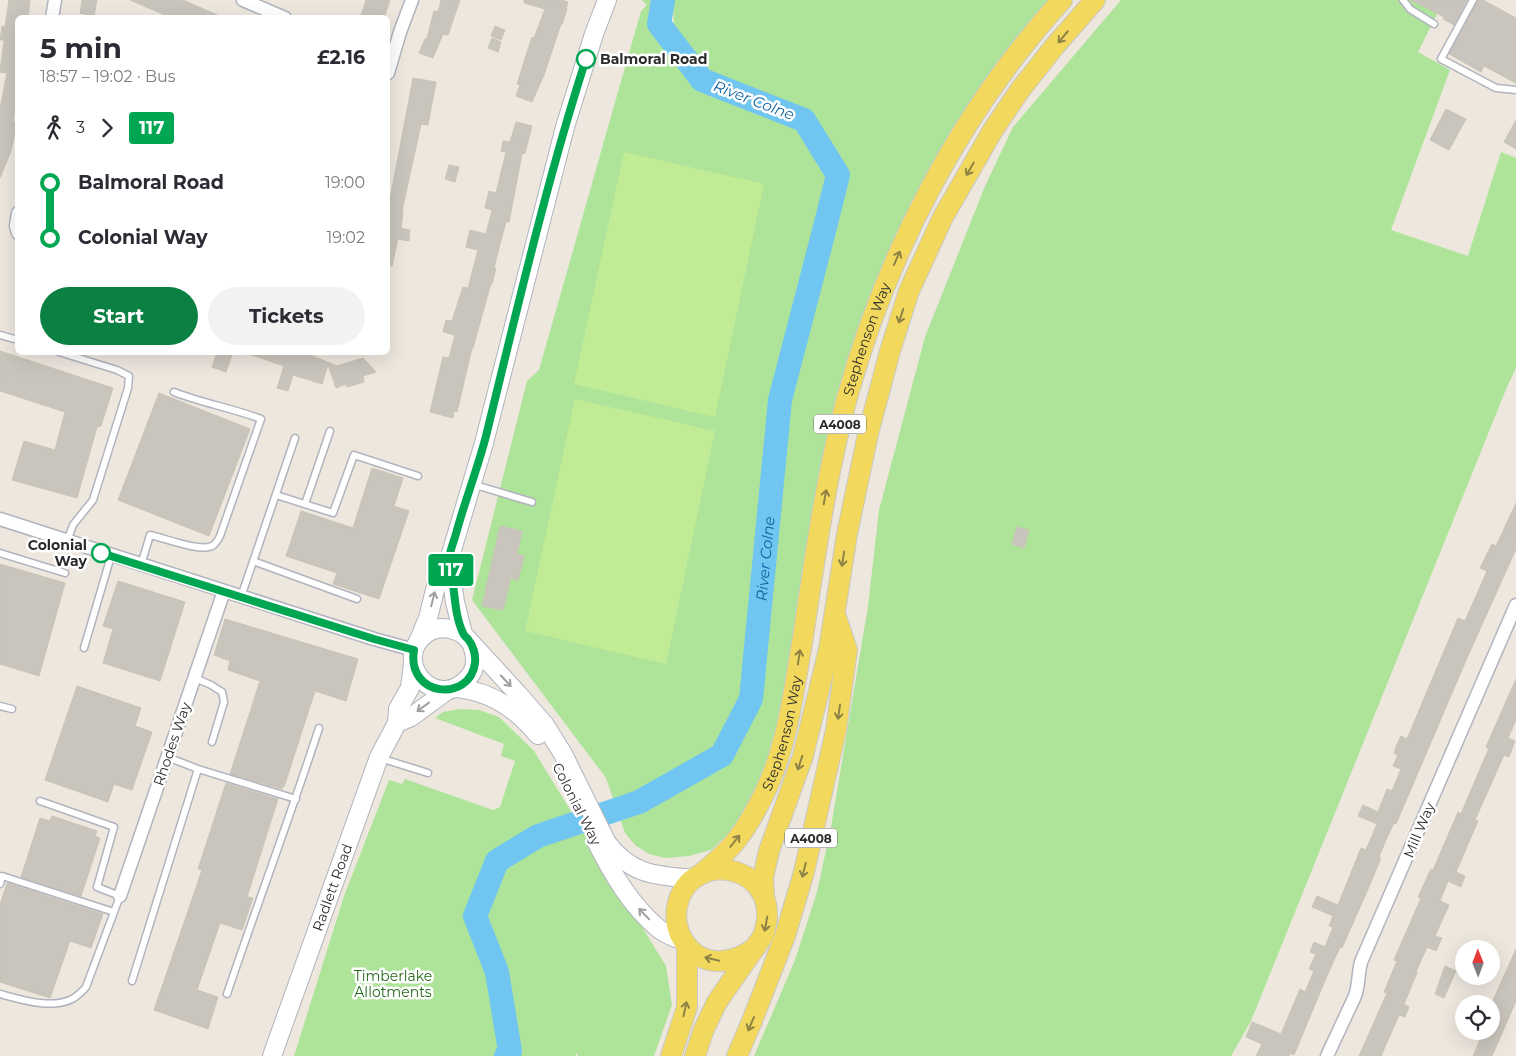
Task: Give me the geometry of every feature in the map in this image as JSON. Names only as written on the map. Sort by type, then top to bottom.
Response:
[{"type":"main road","name":"Stephenson Way","points":[[697,877],[735,843],[765,792],[777,761],[793,699],[818,538],[840,427],[858,359],[886,284],[920,209],[961,135],[1002,74],[1026,42],[1062,0]]},
{"type":"main road","name":"Stephenson Way","points":[[764,895],[763,878],[769,851],[803,756],[829,648],[847,534],[868,434],[890,350],[909,291],[943,217],[993,130],[1031,76],[1095,0]]},
{"type":"main road","name":"Stephenson Way","points":[[737,1056],[785,936],[804,872],[836,730],[847,650],[835,613]]},
{"type":"main road","points":[[695,1056],[704,1028],[717,1002],[763,936],[768,913],[764,895],[755,883],[734,871],[719,869],[709,871],[697,877],[684,890],[678,901],[676,913],[678,930],[693,951],[705,958],[718,962],[731,961],[746,955],[756,946]]},
{"type":"main road","points":[[671,1056],[687,1008],[686,943]]},
{"type":"street","points":[[52,15],[54,0]]},
{"type":"street","points":[[243,0],[278,15]]},
{"type":"street","points":[[390,56],[412,0]]},
{"type":"street","name":"Radlett Road","points":[[272,1056],[379,757],[397,723],[398,709],[410,688],[416,651],[428,618],[439,574],[449,560],[484,443],[565,127],[594,34],[608,0]]},
{"type":"street","points":[[0,519],[111,556],[416,651]]},
{"type":"street","name":"Radlett Road","points":[[449,560],[454,602],[468,640]]},
{"type":"street","name":"Rhodes Way","points":[[120,896],[224,591]]},
{"type":"street","name":"Mill Way","points":[[1327,1056],[1355,996],[1362,962],[1516,605]]},
{"type":"street","points":[[397,723],[411,717],[462,684],[470,676],[475,665],[475,654],[468,640],[452,629],[440,628],[429,632],[416,651],[416,672],[421,680],[429,686],[438,689],[452,689]]},
{"type":"street","name":"Colonial Way","points":[[468,640],[544,725],[563,754],[572,781],[603,845],[615,877],[632,901],[660,931],[686,943]]},
{"type":"street","name":"Colonial Way","points":[[452,689],[469,689],[496,699],[528,722],[572,781]]},
{"type":"street","name":"Colonial Way","points":[[603,845],[642,872],[697,877]]},
{"type":"lane","points":[[1403,0],[1410,9],[1434,24]]},
{"type":"lane","points":[[1473,0],[1441,59],[1496,88],[1516,90]]},
{"type":"lane","points":[[0,335],[15,339]]},
{"type":"lane","points":[[67,541],[73,525],[93,500],[128,388],[129,376],[117,370],[69,355]]},
{"type":"lane","points":[[141,565],[150,535],[199,548],[212,546],[217,542],[261,419],[174,392]]},
{"type":"lane","points":[[305,504],[330,431]]},
{"type":"lane","points":[[241,597],[295,438]]},
{"type":"lane","points":[[276,495],[333,513],[354,455],[418,476]]},
{"type":"lane","points":[[471,484],[532,502]]},
{"type":"lane","points":[[0,553],[65,573]]},
{"type":"lane","points":[[84,648],[111,556]]},
{"type":"lane","points":[[253,561],[357,599]]},
{"type":"lane","points":[[195,678],[222,692],[224,702],[212,742]]},
{"type":"lane","points":[[0,706],[12,709]]},
{"type":"lane","points":[[227,994],[319,728]]},
{"type":"lane","points":[[167,757],[296,799]]},
{"type":"lane","points":[[379,757],[428,773]]},
{"type":"lane","points":[[132,981],[198,768]]},
{"type":"lane","points":[[0,994],[48,1004],[58,1004],[74,998],[86,987],[120,896],[97,887],[114,827],[40,801]]},
{"type":"lane","points":[[0,884],[2,876],[114,912]]},
{"type":"green space","points":[[642,0],[660,0],[658,16],[674,33],[673,0],[1055,0],[908,215],[875,284],[846,373],[788,697],[756,795],[735,827],[711,850],[689,856],[665,858],[649,854],[635,845],[625,833],[606,778],[472,600],[527,381],[539,370],[641,11],[647,5]]},
{"type":"green space","points":[[1121,0],[1444,0],[1418,52],[1450,70],[1391,230],[1468,256],[1501,152],[1516,158],[1516,368],[1251,1021],[1231,1056],[754,1056],[795,960],[817,892],[831,827],[868,606],[879,510],[925,337],[985,186],[1013,127]]},
{"type":"green space","points":[[624,152],[764,184],[715,417],[574,384]]},
{"type":"green space","points":[[575,399],[715,431],[666,664],[525,631]]},
{"type":"green space","name":"Timberlake Allotments","points":[[460,709],[479,710],[499,717],[534,751],[666,966],[672,1005],[654,1056],[578,1056],[577,1053],[575,1056],[294,1056],[344,896],[389,780],[402,784],[405,779],[493,810],[500,807],[515,761],[501,756],[504,744],[435,718],[443,712]]},
{"type":"building","points":[[9,0],[30,0],[28,15],[15,15],[15,112],[13,122],[15,122],[15,132],[11,151],[0,178],[0,104],[7,73],[0,72],[4,40],[0,40],[2,26],[5,27]]},
{"type":"building","points":[[82,0],[97,0],[94,15],[80,13]]},
{"type":"building","points":[[130,0],[183,0],[217,15],[165,15]]},
{"type":"building","points":[[366,0],[390,0],[385,15],[361,15]]},
{"type":"building","points":[[441,0],[460,0],[448,35],[443,34],[433,58],[419,53],[427,38],[434,11],[438,12]]},
{"type":"building","points":[[524,0],[562,0],[568,2],[544,75],[532,102],[516,96],[520,85],[517,84],[532,37],[534,38],[545,9],[524,3]]},
{"type":"building","points":[[1411,0],[1467,0],[1454,25],[1443,19],[1444,17]]},
{"type":"building","points":[[1478,0],[1483,0],[1516,18],[1516,83],[1484,66],[1481,72],[1449,54]]},
{"type":"building","points":[[495,26],[505,30],[501,40],[491,36]]},
{"type":"building","points":[[492,38],[501,42],[498,52],[488,48]]},
{"type":"building","points":[[413,78],[436,82],[428,125],[421,124],[402,211],[401,228],[410,230],[409,241],[398,239],[392,266],[390,266],[390,199]]},
{"type":"building","points":[[1446,109],[1466,119],[1449,150],[1430,140]]},
{"type":"building","points":[[1516,120],[1516,149],[1504,142]]},
{"type":"building","points":[[516,122],[532,126],[525,153],[522,154],[509,222],[506,222],[494,268],[496,268],[492,284],[472,348],[457,412],[454,411],[453,418],[430,412],[443,357],[449,358],[455,335],[443,332],[446,320],[452,321],[463,287],[468,288],[478,250],[466,247],[470,230],[486,234],[492,210],[485,208],[489,191],[496,193],[506,152],[501,151],[503,141],[510,142]]},
{"type":"building","points":[[449,165],[459,167],[455,182],[445,179]]},
{"type":"building","points":[[0,351],[113,388],[101,426],[97,427],[77,498],[12,480],[24,441],[55,450],[65,412],[0,391]]},
{"type":"building","points":[[216,355],[232,355],[226,372],[212,367]]},
{"type":"building","points":[[252,355],[310,355],[337,366],[363,358],[376,372],[363,376],[364,382],[347,387],[346,384],[336,388],[328,365],[322,384],[293,375],[288,391],[277,388],[284,366]]},
{"type":"building","points":[[159,393],[250,429],[209,536],[118,500]]},
{"type":"building","points":[[372,468],[403,478],[394,506],[409,511],[379,599],[333,584],[337,573],[286,556],[301,511],[353,528]]},
{"type":"building","points":[[1516,503],[1516,549],[1396,824],[1394,823],[1386,840],[1379,857],[1381,858],[1368,889],[1342,948],[1340,947],[1326,978],[1294,1055],[1290,1053],[1289,1056],[1256,1056],[1262,1044],[1246,1037],[1252,1022],[1281,1034],[1300,989],[1305,992],[1314,971],[1309,969],[1316,954],[1310,952],[1314,942],[1325,947],[1333,927],[1329,926],[1333,916],[1312,907],[1317,896],[1338,905],[1361,848],[1366,850],[1377,824],[1358,816],[1363,805],[1378,812],[1387,789],[1392,791],[1401,769],[1393,766],[1398,755],[1394,753],[1397,744],[1401,736],[1407,739],[1458,618],[1465,621],[1487,571],[1480,568],[1492,544],[1496,546]]},
{"type":"building","points":[[500,526],[522,531],[517,554],[524,556],[518,580],[511,578],[503,610],[482,606]]},
{"type":"building","points":[[1017,527],[1029,530],[1024,548],[1012,544]]},
{"type":"building","points":[[0,564],[65,583],[39,676],[0,664]]},
{"type":"building","points":[[118,581],[185,602],[160,681],[103,663],[113,629],[103,626]]},
{"type":"building","points":[[225,619],[358,659],[346,701],[315,691],[282,789],[230,774],[260,681],[228,670],[230,661],[214,655]]},
{"type":"building","points":[[1516,679],[1516,720],[1508,738],[1515,741],[1509,757],[1504,755],[1475,820],[1478,821],[1456,872],[1465,876],[1461,887],[1448,881],[1440,901],[1449,905],[1435,936],[1442,938],[1436,951],[1427,947],[1404,1004],[1409,1007],[1405,1017],[1399,1015],[1381,1056],[1359,1056],[1387,993],[1384,992],[1397,961],[1394,960],[1421,898],[1418,897],[1431,869],[1433,870],[1458,812],[1461,814],[1489,748],[1486,747]]},
{"type":"building","points":[[77,686],[141,708],[135,726],[152,732],[132,790],[114,784],[108,802],[45,780]]},
{"type":"building","points":[[226,783],[278,799],[247,897],[253,898],[242,930],[220,923],[197,990],[218,997],[208,1029],[154,1010],[202,870],[198,869]]},
{"type":"building","points":[[52,816],[97,831],[95,836],[100,838],[81,896],[21,877],[40,818],[50,821]]},
{"type":"building","points":[[7,883],[103,914],[91,948],[70,941],[50,998],[0,982],[0,905]]},
{"type":"building","points":[[1516,949],[1516,1001],[1500,1038],[1500,995],[1495,995]]},
{"type":"building","points":[[1445,966],[1455,971],[1444,998],[1435,994]]},
{"type":"building","points":[[1480,1040],[1499,1040],[1492,1056],[1491,1054],[1490,1056],[1473,1056]]},
{"type":"waterway","name":"River Colne","points":[[506,1056],[510,1051],[497,972],[475,916],[497,861],[538,836],[639,802],[722,755],[751,699],[780,400],[838,175],[804,120],[702,80],[659,24],[663,0]]},
{"type":"bus line","name":"117","points":[[101,553],[414,650],[413,663],[416,672],[421,680],[429,686],[438,689],[448,690],[456,688],[470,676],[475,665],[475,654],[472,645],[463,634],[454,602],[449,560],[484,443],[552,175],[586,59]]},
{"type":"place","name":"Balmoral Road","points":[[586,59]]},
{"type":"place","name":"Colonial Way","points":[[101,553]]}]
